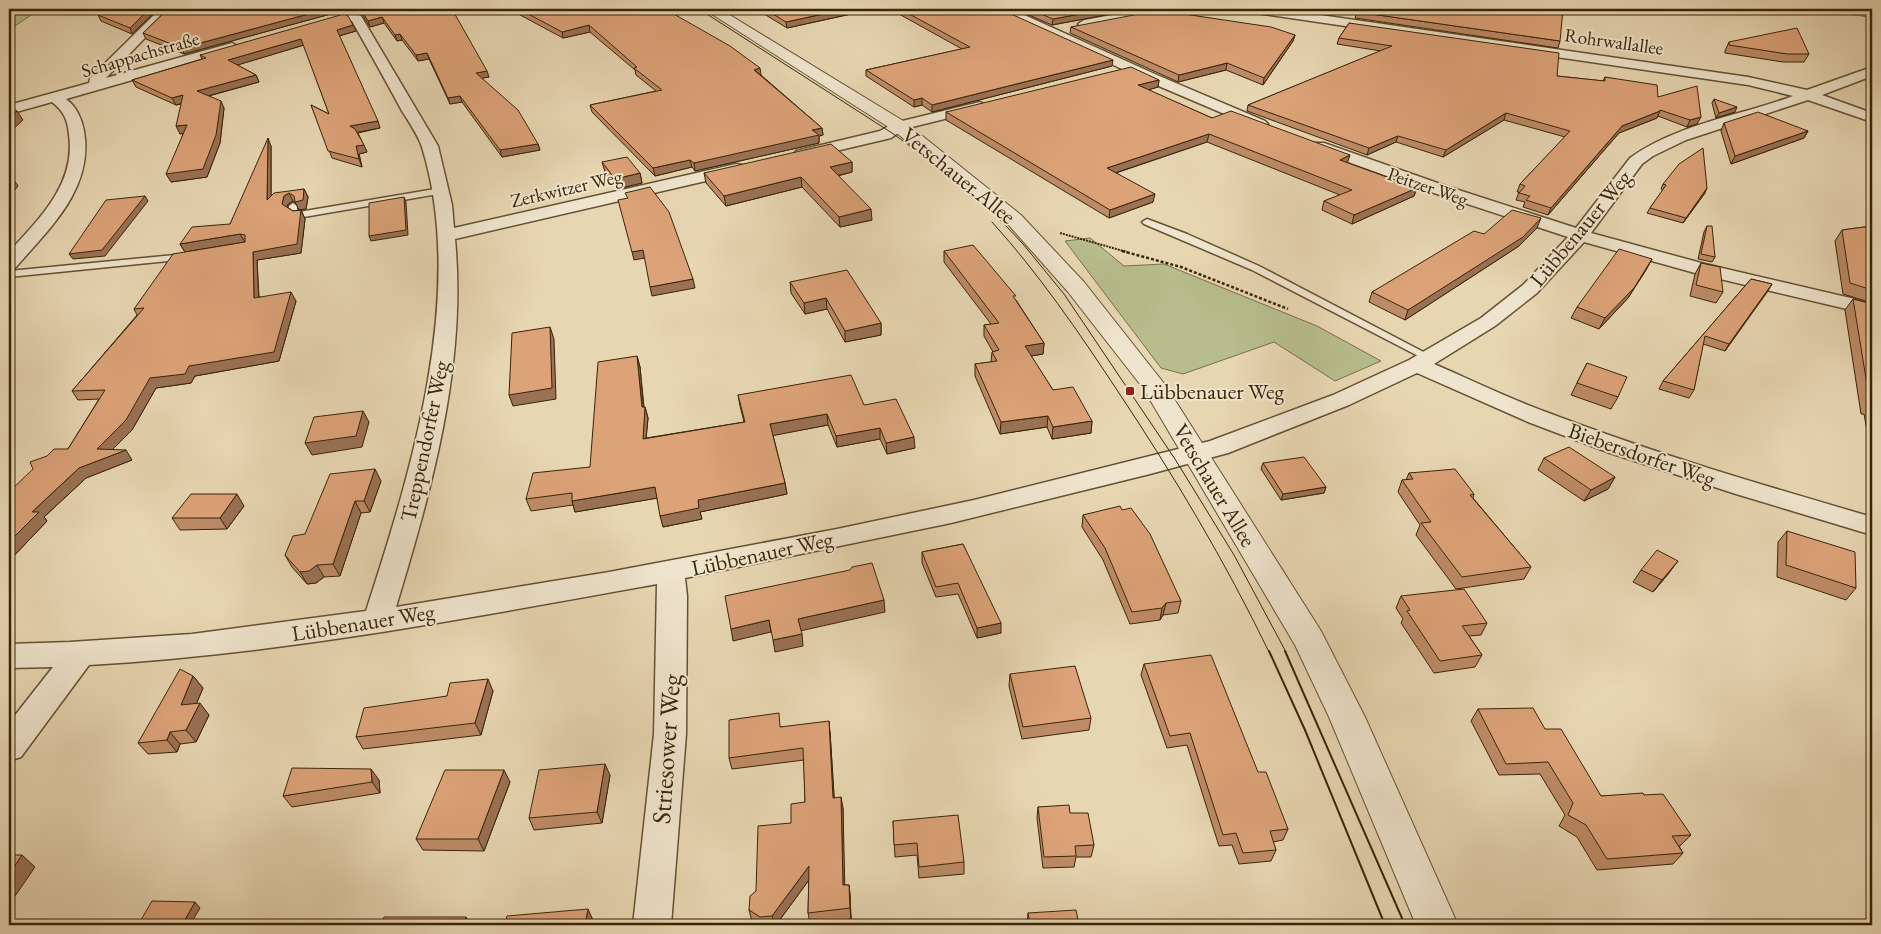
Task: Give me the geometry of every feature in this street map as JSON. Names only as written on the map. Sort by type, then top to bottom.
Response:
[{"type":"street","points":[[100,84],[95,82],[167,9]]},
{"type":"street","name":"Treppendorfer Weg","points":[[369,9],[340,17],[357,19],[430,146],[441,191],[447,235],[447,297],[443,354],[432,425],[407,522],[377,622]]},
{"type":"street","name":"Vetschauer Allee","points":[[711,9],[900,126],[1014,219],[1076,287],[1154,386],[1309,640],[1350,726],[1438,925]]},
{"type":"street","points":[[1002,9],[1130,68],[1278,131]]},
{"type":"street","points":[[1050,31],[1164,9]]},
{"type":"street","name":"Rohrwallallee","points":[[1256,9],[1719,76],[1808,95],[1872,118]]},
{"type":"street","name":"Schappachstraße","points":[[9,110],[243,44]]},
{"type":"street","points":[[1101,76],[1130,68]]},
{"type":"street","name":"Lübbenauer Weg","points":[[9,656],[80,655],[240,640],[377,622],[670,572],[953,514],[1219,447],[1341,400],[1424,361],[1488,322],[1530,289],[1580,235],[1636,161],[1647,153],[1680,137],[1808,95],[1872,71]]},
{"type":"street","points":[[9,263],[49,218],[69,188],[74,165],[77,132],[74,117],[66,103],[54,98]]},
{"type":"street","points":[[789,157],[885,135],[900,126],[996,102]]},
{"type":"street","name":"Peitzer Weg","points":[[1300,140],[1441,190],[1580,235],[1718,272],[1872,309]]},
{"type":"street","name":"Zerkwitzer Weg","points":[[447,235],[751,166]]},
{"type":"street","name":"Biebersdorfer Weg","points":[[1424,361],[1535,417],[1736,486],[1872,526]]},
{"type":"street","name":"Striesower Weg","points":[[652,925],[670,734],[673,596],[670,572]]},
{"type":"street","points":[[9,747],[80,655]]},
{"type":"lane","points":[[293,206],[292,213],[298,215],[441,191]]},
{"type":"lane","points":[[1147,222],[1181,234],[1255,269],[1424,361]]},
{"type":"lane","points":[[9,274],[198,255]]},
{"type":"path","points":[[1027,233],[1044,229],[1160,260],[1295,311]]},
{"type":"green space","points":[[9,9],[40,9],[9,30]]},
{"type":"green space","points":[[1090,238],[1124,266],[1164,264],[1317,326],[1381,361],[1335,381],[1274,342],[1183,374],[1161,368],[1065,241]]},
{"type":"water","points":[[1670,9],[1872,9],[1872,18],[1822,11]]},
{"type":"building","points":[[105,9],[149,9],[130,28],[98,15]]},
{"type":"building","points":[[168,9],[327,9],[182,48],[143,33]]},
{"type":"building","points":[[452,9],[487,71],[476,73],[518,110],[538,144],[500,150],[460,96],[448,98],[427,53],[416,55],[400,34],[395,35],[382,17],[368,21],[361,10]]},
{"type":"building","points":[[519,9],[665,9],[730,46],[760,68],[754,70],[822,128],[812,130],[819,135],[694,163],[690,160],[653,168],[590,105],[662,90],[634,68],[637,67],[589,25],[562,32]]},
{"type":"building","points":[[765,9],[846,9],[786,22]]},
{"type":"building","points":[[900,9],[1000,9],[1113,60],[932,105],[922,98],[914,100],[866,70],[970,47]]},
{"type":"building","points":[[1029,9],[1107,9],[1053,19]]},
{"type":"building","points":[[1165,9],[1175,9],[1164,11],[1271,27],[1295,35],[1264,78],[1227,63],[1179,75],[1071,27]]},
{"type":"building","points":[[1359,9],[1434,11],[1435,9],[1563,9],[1560,41],[1357,12]]},
{"type":"building","points":[[344,14],[348,16],[353,25],[337,30],[378,121],[350,126],[355,129],[364,145],[356,146],[359,159],[328,151],[311,105],[329,114],[301,39],[228,60],[256,75],[197,91],[221,101],[216,135],[203,169],[166,174],[187,125],[176,126],[183,95],[172,98],[132,80],[206,58],[200,55]]},
{"type":"building","points":[[1349,23],[1559,53],[1557,76],[1605,81],[1605,77],[1657,85],[1658,97],[1697,86],[1701,117],[1690,120],[1660,110],[1622,126],[1551,208],[1526,200],[1530,196],[1519,193],[1525,186],[1520,184],[1570,131],[1506,113],[1446,150],[1398,136],[1369,148],[1248,105],[1392,46],[1339,38]]},
{"type":"building","points":[[1797,28],[1809,54],[1787,54],[1729,45],[1729,42]]},
{"type":"building","points":[[1131,67],[1159,80],[1138,85],[1212,118],[1231,111],[1350,155],[1340,160],[1417,188],[1354,215],[1324,201],[1352,190],[1209,134],[1107,168],[1155,194],[1110,210],[946,112]]},
{"type":"building","points":[[1714,99],[1737,107],[1719,113]]},
{"type":"building","points":[[9,106],[17,111],[9,118]]},
{"type":"building","points":[[1758,112],[1808,131],[1735,156],[1724,123]]},
{"type":"building","points":[[268,138],[267,200],[274,193],[304,189],[303,200],[295,202],[294,196],[289,193],[284,196],[282,204],[293,211],[301,210],[297,244],[253,252],[254,298],[291,292],[274,352],[189,366],[185,374],[150,378],[126,420],[97,449],[126,450],[79,468],[32,512],[39,512],[9,542],[9,492],[33,469],[30,462],[47,456],[54,449],[68,449],[105,390],[72,391],[144,308],[134,309],[173,254],[245,242],[245,235],[240,234],[180,244],[192,227],[230,224]]},
{"type":"building","points":[[831,144],[852,162],[830,167],[871,209],[839,217],[801,177],[724,196],[704,173]]},
{"type":"building","points":[[1703,148],[1707,188],[1686,218],[1650,208],[1666,185],[1663,184],[1679,164]]},
{"type":"building","points":[[627,157],[640,173],[615,179],[602,162]]},
{"type":"building","points":[[650,187],[669,212],[693,279],[650,287],[643,250],[632,252],[618,200],[628,198],[625,193]]},
{"type":"building","points":[[145,196],[102,250],[69,254],[106,200]]},
{"type":"building","points":[[404,197],[406,230],[369,236],[369,203]]},
{"type":"building","points":[[1512,210],[1541,218],[1523,237],[1408,310],[1372,292],[1474,231],[1484,234]]},
{"type":"building","points":[[1707,226],[1712,226],[1715,257],[1701,254]]},
{"type":"building","points":[[1872,226],[1872,290],[1850,283],[1842,230]]},
{"type":"building","points":[[973,245],[1016,296],[1013,296],[1044,343],[1025,346],[1053,390],[1073,387],[1092,421],[1053,427],[1048,416],[1001,422],[975,364],[997,361],[992,352],[999,350],[984,325],[999,323],[944,251]]},
{"type":"building","points":[[1619,249],[1652,259],[1634,288],[1605,318],[1577,307]]},
{"type":"building","points":[[1701,263],[1720,267],[1723,292],[1696,285]]},
{"type":"building","points":[[847,270],[881,323],[845,331],[826,298],[804,303],[790,282]]},
{"type":"building","points":[[1751,279],[1772,284],[1729,344],[1705,336],[1694,390],[1663,381]]},
{"type":"building","points":[[1853,299],[1872,304],[1872,403],[1870,403]]},
{"type":"building","points":[[550,327],[552,388],[509,395],[512,333]]},
{"type":"building","points":[[637,356],[642,407],[645,407],[643,439],[745,422],[738,395],[851,375],[864,405],[896,399],[914,437],[886,443],[880,428],[836,436],[827,414],[770,424],[785,483],[698,500],[699,508],[660,516],[655,487],[572,501],[572,493],[526,499],[533,473],[590,467],[598,362]]},
{"type":"building","points":[[1587,363],[1627,377],[1618,397],[1577,383]]},
{"type":"building","points":[[363,411],[356,436],[305,443],[314,417]]},
{"type":"building","points":[[1569,447],[1615,477],[1591,490],[1544,458]]},
{"type":"building","points":[[1304,457],[1326,487],[1283,494],[1263,463]]},
{"type":"building","points":[[375,469],[364,501],[355,501],[333,564],[317,565],[309,571],[300,572],[285,555],[293,536],[305,534],[330,474]]},
{"type":"building","points":[[1455,469],[1474,494],[1470,495],[1531,567],[1462,577],[1421,523],[1431,522],[1402,480],[1413,479],[1409,473]]},
{"type":"building","points":[[191,494],[237,494],[220,518],[172,518]]},
{"type":"building","points":[[1120,506],[1122,510],[1131,508],[1150,534],[1181,601],[1166,603],[1162,608],[1132,612],[1105,548],[1083,515]]},
{"type":"building","points":[[1787,531],[1855,552],[1856,588],[1786,565]]},
{"type":"building","points":[[963,544],[1001,623],[977,628],[958,583],[936,587],[922,552]]},
{"type":"building","points":[[1657,550],[1678,561],[1662,580],[1641,570]]},
{"type":"building","points":[[872,563],[884,600],[798,619],[802,634],[773,640],[769,620],[731,629],[725,596],[850,570],[852,567]]},
{"type":"building","points":[[1464,589],[1487,623],[1462,626],[1482,655],[1440,661],[1407,611],[1410,610],[1401,596]]},
{"type":"building","points":[[1211,655],[1258,772],[1266,772],[1288,829],[1270,831],[1276,850],[1243,853],[1236,833],[1223,835],[1190,733],[1170,736],[1144,664]]},
{"type":"building","points":[[1075,666],[1091,718],[1023,727],[1010,674]]},
{"type":"building","points":[[180,669],[193,676],[181,705],[200,703],[186,730],[170,732],[167,740],[138,743]]},
{"type":"building","points":[[488,679],[475,723],[356,737],[364,708],[447,696],[450,683]]},
{"type":"building","points":[[1533,708],[1545,729],[1561,729],[1601,796],[1643,793],[1644,795],[1663,794],[1691,835],[1672,836],[1683,853],[1607,859],[1586,825],[1568,815],[1573,803],[1548,762],[1506,764],[1478,709]]},
{"type":"building","points":[[779,713],[780,727],[829,721],[833,798],[841,797],[843,885],[849,885],[850,908],[808,913],[809,866],[772,916],[760,917],[749,910],[750,896],[756,891],[758,826],[791,823],[791,804],[805,802],[803,748],[729,758],[729,720]]},
{"type":"building","points":[[605,764],[597,812],[529,818],[539,770]]},
{"type":"building","points":[[292,768],[371,769],[372,782],[283,796]]},
{"type":"building","points":[[445,770],[504,770],[478,839],[416,839]]},
{"type":"building","points":[[1069,805],[1070,813],[1088,813],[1094,845],[1075,846],[1076,856],[1044,857],[1038,807]]},
{"type":"building","points":[[958,815],[964,862],[919,867],[917,843],[894,845],[893,821]]},
{"type":"building","points":[[9,855],[22,855],[9,874]]},
{"type":"building","points":[[152,901],[195,902],[182,925],[138,925]]},
{"type":"building","points":[[588,909],[585,925],[505,925],[507,916]]},
{"type":"building","points":[[1076,910],[1079,925],[1030,925],[1028,913]]},
{"type":"building","points":[[384,917],[466,917],[463,925],[380,925]]},
{"type":"tram line","points":[[699,9],[892,133],[946,172],[992,211],[1023,244],[1064,294],[1175,459],[1234,555],[1286,652]]},
{"type":"tram line","points":[[992,222],[1058,303],[1138,422],[1216,551],[1269,652]]},
{"type":"tram line","points":[[1269,651],[1305,730],[1385,925]]},
{"type":"tram line","points":[[1285,651],[1405,925]]},
{"type":"place","name":"Lübbenauer Weg","points":[[1130,391]]}]
